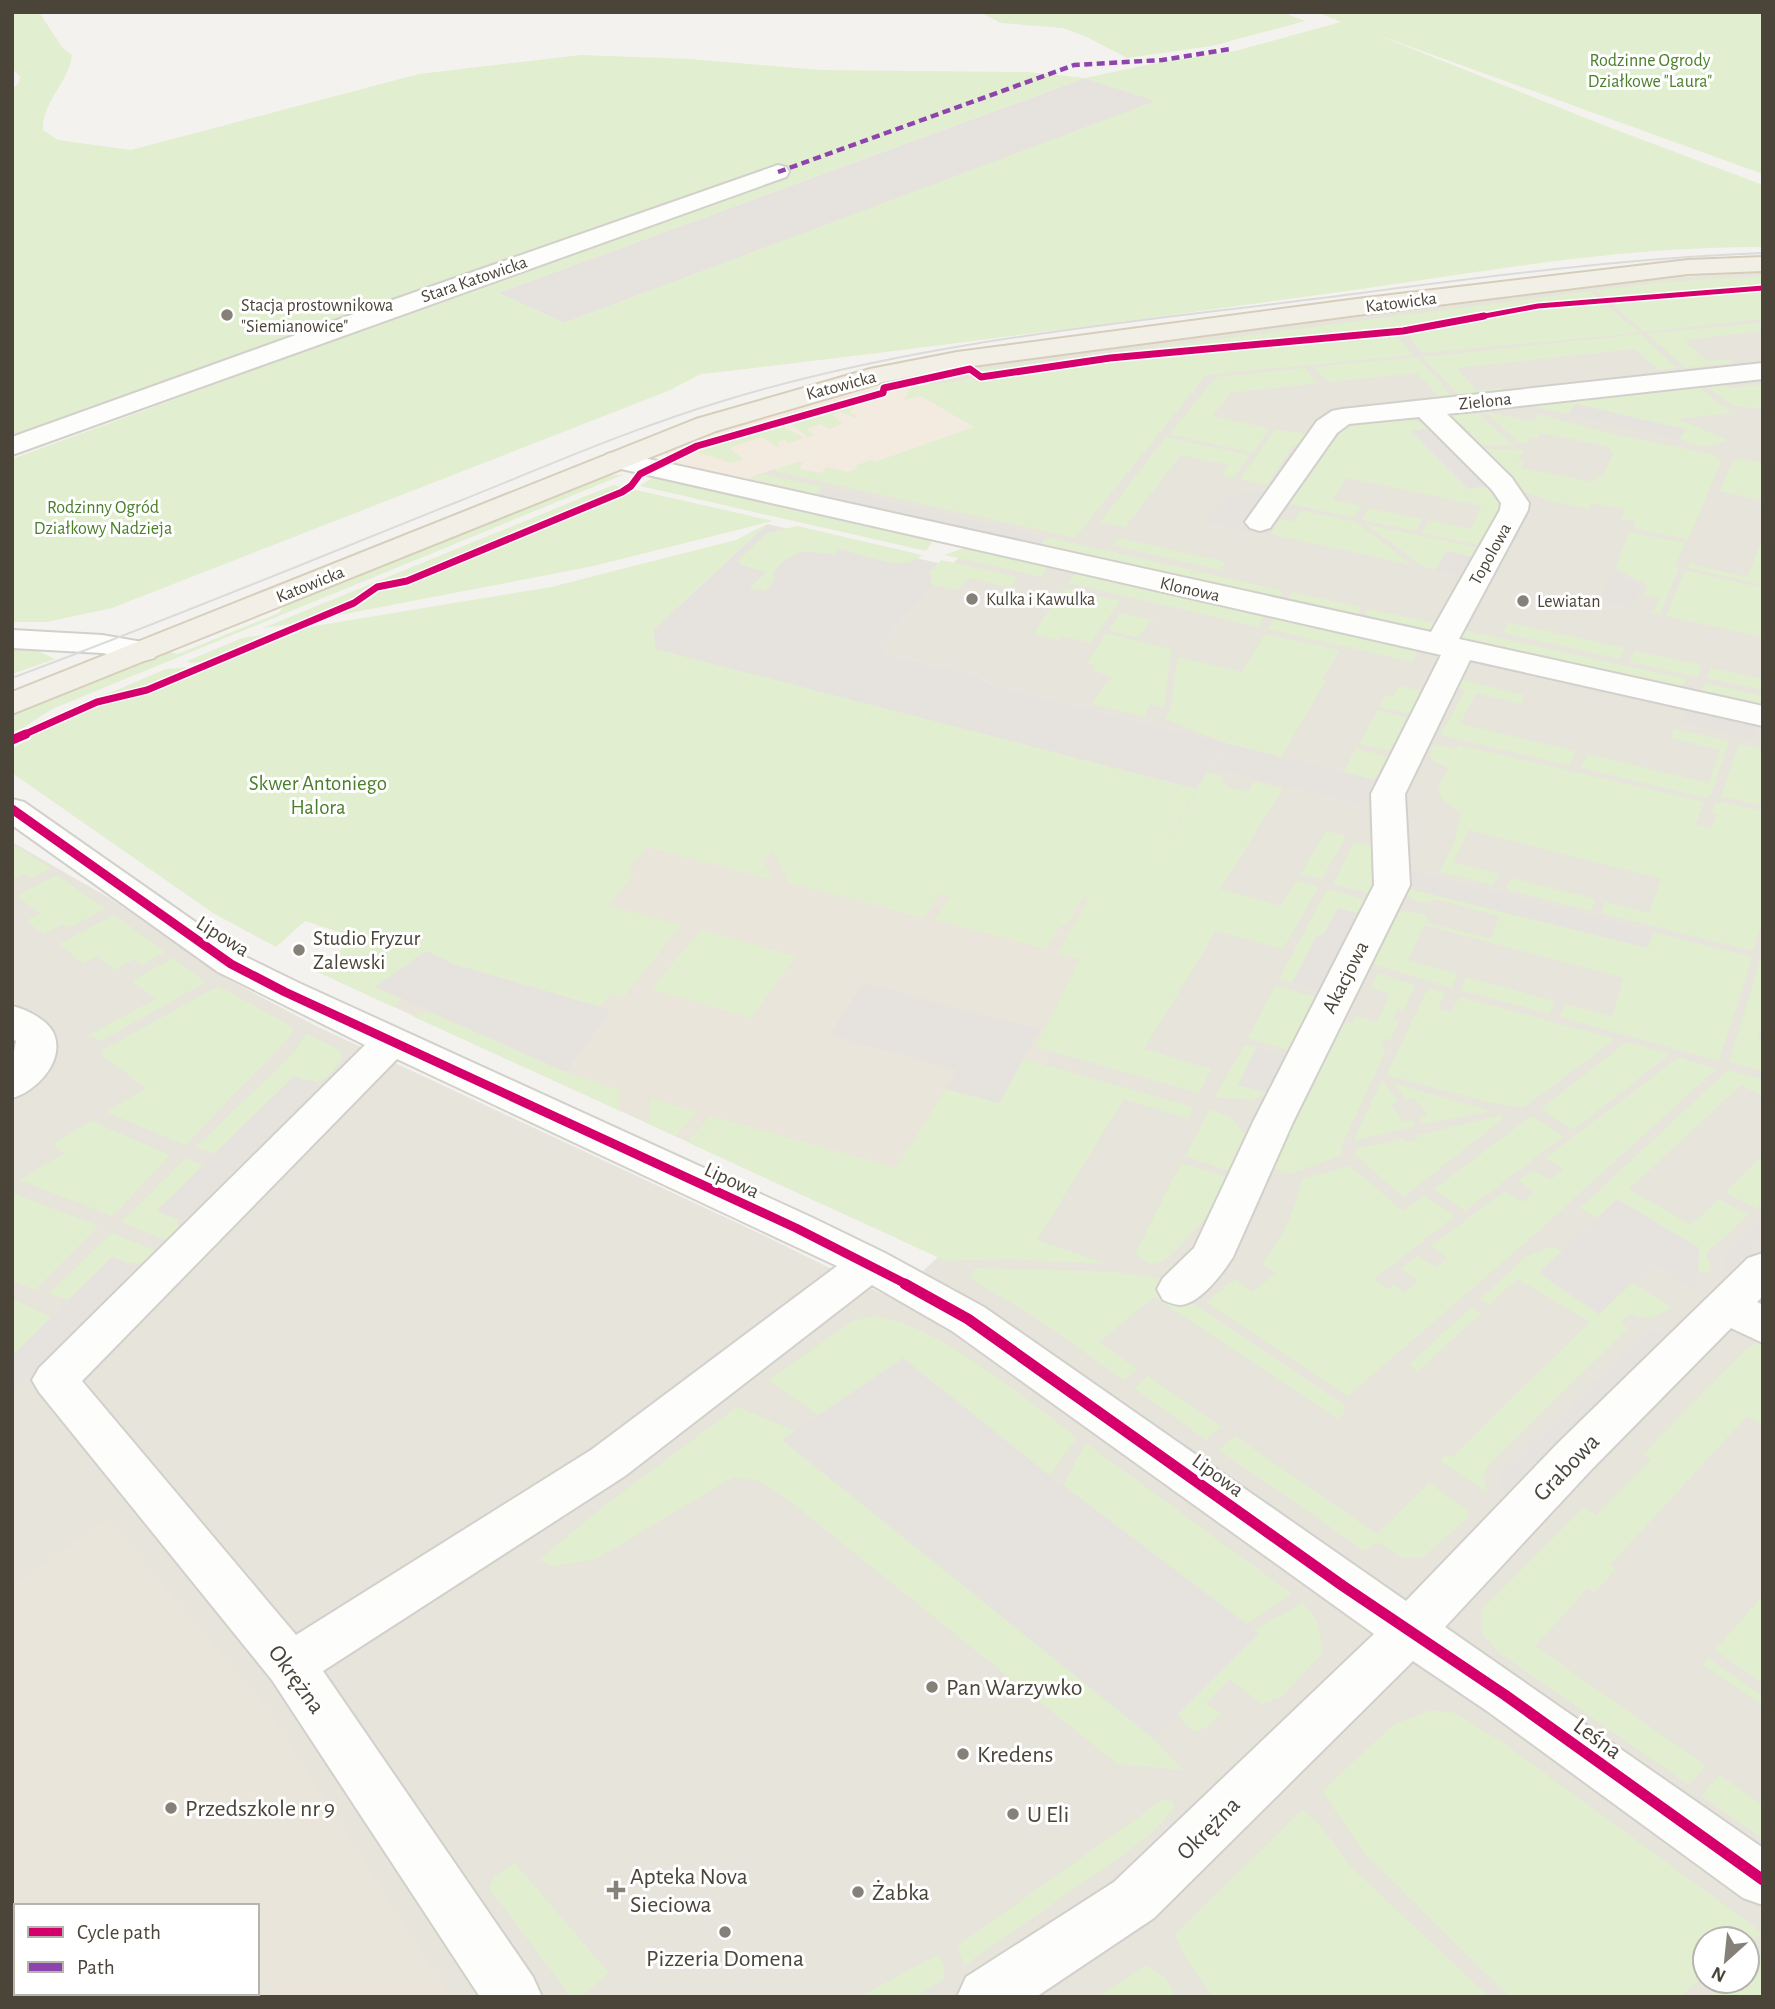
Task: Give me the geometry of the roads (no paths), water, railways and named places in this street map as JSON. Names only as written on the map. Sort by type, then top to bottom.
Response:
[{"type":"main road","name":"Katowicka","points":[[12,704],[706,425],[879,375],[957,360],[1674,269],[1763,264]]},
{"type":"street","name":"Stara Katowicka","points":[[12,447],[778,172]]},
{"type":"street","name":"Zielona","points":[[1259,522],[1331,423],[1342,417],[1763,371]]},
{"type":"street","name":"Topolowa","points":[[1425,407],[1502,484],[1515,503],[1449,648]]},
{"type":"street","name":"Klonowa","points":[[617,460],[1763,716]]},
{"type":"street","points":[[12,639],[103,643],[143,651]]},
{"type":"street","name":"Akacjowa","points":[[1179,1289],[1211,1257],[1273,1122],[1392,885],[1388,794],[1449,648]]},
{"type":"street","name":"Lipowa","points":[[12,809],[231,964],[285,992],[870,1264],[979,1326],[1409,1632]]},
{"type":"street","points":[[12,1018],[36,1037],[36,1058],[21,1079],[12,1086]]},
{"type":"street","name":"Okrężna","points":[[392,1041],[55,1380],[289,1665],[513,1997]]},
{"type":"street","points":[[289,1665],[608,1463],[870,1264]]},
{"type":"street","name":"Grabowa","points":[[1409,1632],[1575,1456],[1745,1316],[1763,1269]]},
{"type":"street","name":"Okrężna","points":[[986,1997],[1134,1900],[1409,1632]]},
{"type":"street","name":"Leśna","points":[[1409,1632],[1505,1695],[1763,1880]]},
{"type":"tram line","points":[[12,678],[626,434],[726,400],[794,381],[932,351],[1072,329],[1522,273],[1763,253]]},
{"type":"place","name":"Stacja prostownikowa \"Siemianowice\"","points":[[227,315]]},
{"type":"place","name":"Kulka i Kawulka","points":[[972,599]]},
{"type":"place","name":"Lewiatan","points":[[1523,601]]},
{"type":"place","name":"Studio Fryzur Zalewski","points":[[299,950]]},
{"type":"place","name":"Pan Warzywko","points":[[932,1687]]},
{"type":"place","name":"Kredens","points":[[963,1754]]},
{"type":"place","name":"Przedszkole nr 9","points":[[171,1808]]},
{"type":"place","name":"U Eli","points":[[1013,1814]]},
{"type":"place","name":"Apteka Nova Sieciowa","points":[[616,1890]]},
{"type":"place","name":"Żabka","points":[[858,1892]]},
{"type":"place","name":"Pizzeria Domena","points":[[725,1932]]},
{"type":"park label","name":"Rodzinne Ogrody Działkowe \"Laura\"","points":[[1650,70]]},
{"type":"park label","name":"Rodzinny Ogród Działkowy Nadzieja","points":[[103,517]]},
{"type":"park label","name":"Skwer Antoniego Halora","points":[[318,795]]}]
